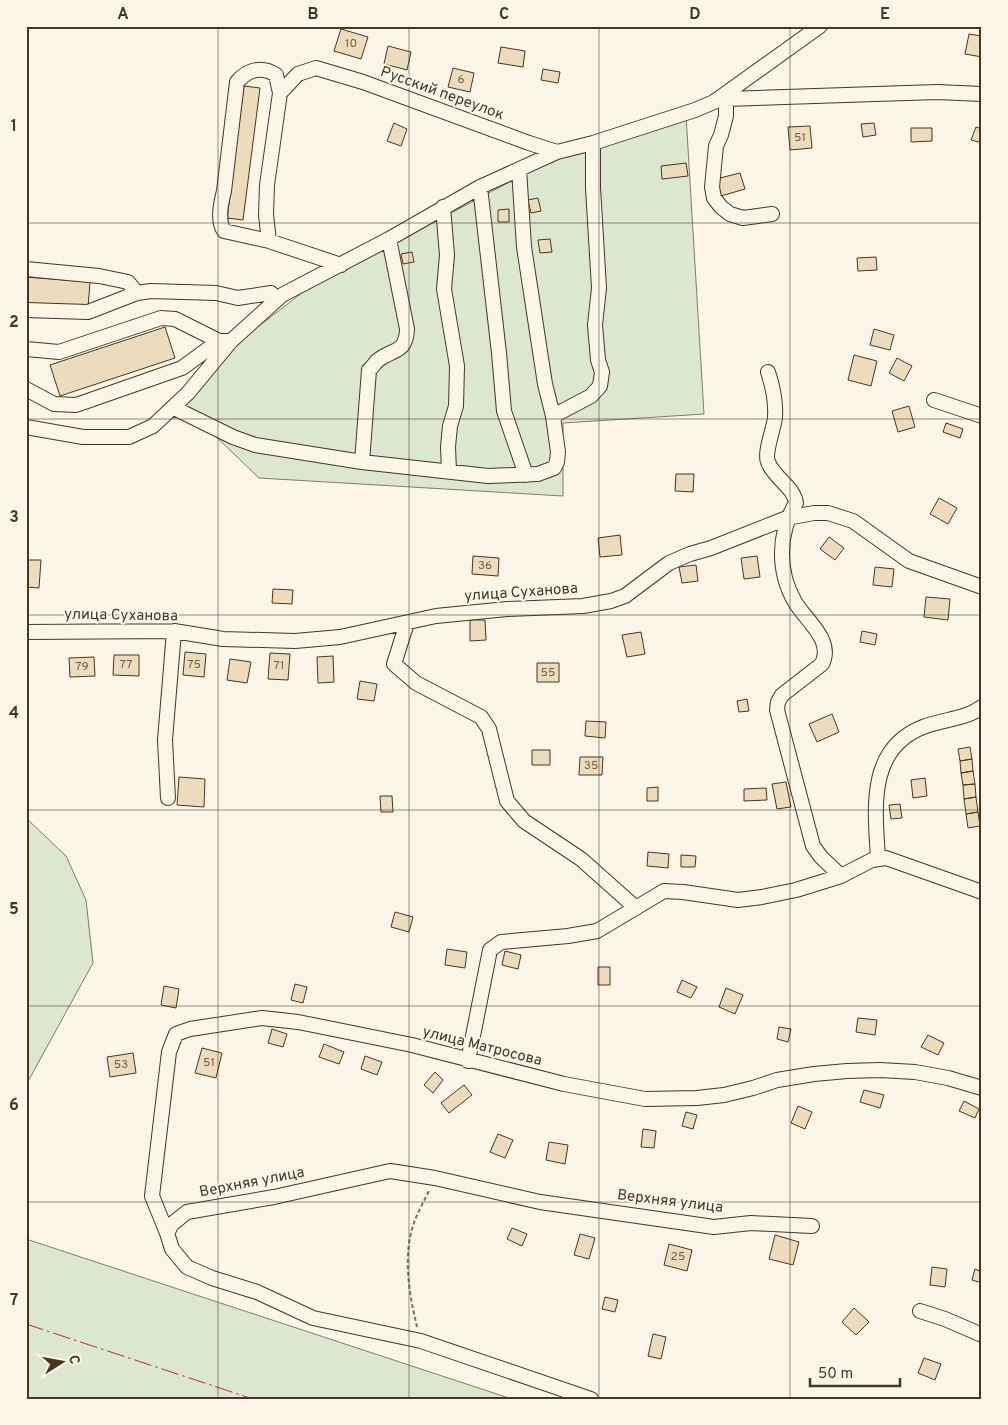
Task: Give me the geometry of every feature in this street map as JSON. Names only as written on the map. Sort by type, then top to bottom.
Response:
[{"type":"street","points":[[26,389],[54,404],[76,405],[182,368],[225,341],[282,295],[390,239],[480,187],[557,152],[593,143],[720,100],[820,26]]},
{"type":"street","name":"Русский переулок","points":[[280,93],[298,74],[316,68],[363,82],[557,152]]},
{"type":"street","points":[[269,241],[266,216],[267,185],[280,93],[276,75],[260,69],[246,74],[237,82],[220,222],[224,231],[269,241],[341,265]]},
{"type":"street","points":[[720,100],[937,92],[982,94]]},
{"type":"street","points":[[720,100],[726,116],[722,135],[716,146],[712,188],[714,198],[730,214],[743,218],[772,214]]},
{"type":"street","points":[[553,416],[592,396],[600,386],[602,372],[598,360],[594,325],[599,288],[593,188],[593,143]]},
{"type":"street","points":[[174,408],[233,437],[255,445],[362,462],[488,476],[547,472],[554,468],[558,452],[553,416],[545,384],[524,247],[519,169]]},
{"type":"street","points":[[480,187],[504,411],[526,474]]},
{"type":"street","points":[[443,207],[447,255],[444,289],[457,366],[458,386],[450,433],[449,471]]},
{"type":"street","points":[[362,462],[369,370],[378,361],[403,347],[406,340],[407,329],[390,239]]},
{"type":"street","points":[[26,269],[99,276],[128,282],[137,293]]},
{"type":"street","points":[[26,310],[88,312],[137,293],[151,291],[216,293],[238,298],[270,293]]},
{"type":"street","points":[[27,352],[59,352],[161,318],[175,319],[225,341]]},
{"type":"street","points":[[26,427],[83,438],[129,437],[153,426],[174,408],[225,341]]},
{"type":"street","points":[[768,372],[775,394],[775,416],[773,434],[768,450],[768,462],[796,503],[787,518],[782,540],[782,558],[786,581],[794,601],[822,638],[826,648],[822,664],[782,696],[778,702],[777,710],[812,846],[841,876]]},
{"type":"street","points":[[934,400],[982,416]]},
{"type":"street","name":"улица Суханова","points":[[26,632],[174,632],[224,639],[295,641],[340,637],[444,616],[506,609],[582,606],[626,596],[669,563],[787,518],[814,513],[828,513],[841,516],[864,528],[909,562],[982,587]]},
{"type":"street","points":[[407,623],[394,664],[416,683],[481,717],[490,729],[507,801],[524,821],[580,859],[636,908]]},
{"type":"street","points":[[168,798],[165,740],[174,632]]},
{"type":"street","points":[[878,858],[876,794],[887,757],[908,734],[924,726],[970,714],[982,707]]},
{"type":"street","points":[[468,1061],[490,950],[501,942],[568,936],[597,931],[664,892],[682,892],[738,900],[796,890],[841,876],[878,858],[886,858],[982,892]]},
{"type":"street","name":"улица Матросова","points":[[167,1233],[152,1196],[169,1052],[176,1034],[190,1029],[262,1018],[298,1022],[412,1046],[564,1084],[646,1099],[697,1098],[724,1095],[777,1080],[847,1071],[915,1072],[948,1078],[982,1088]]},
{"type":"street","name":"Верхняя улица","points":[[167,1233],[172,1224],[187,1212],[274,1196],[390,1171],[435,1178],[540,1202],[714,1227],[751,1223],[812,1226]]},
{"type":"street","points":[[167,1233],[172,1250],[187,1267],[212,1278],[257,1292],[314,1318],[421,1342],[591,1399]]},
{"type":"street","points":[[920,1311],[945,1319],[982,1335]]},
{"type":"path","points":[[421,1342],[408,1282],[408,1250],[414,1222],[435,1178]]},
{"type":"green space","points":[[686,115],[704,414],[563,423],[563,496],[259,478],[184,406],[237,343],[303,292],[558,156]]},
{"type":"green space","points":[[26,818],[66,856],[86,900],[93,963],[26,1085]]},
{"type":"green space","points":[[26,1239],[512,1399],[26,1399]]},
{"type":"building","points":[[341,29],[368,37],[361,59],[334,51]]},
{"type":"building","points":[[969,34],[982,36],[982,57],[965,54]]},
{"type":"building","points":[[388,46],[411,52],[407,70],[384,64]]},
{"type":"building","points":[[501,47],[525,51],[523,67],[498,63]]},
{"type":"building","points":[[453,68],[474,73],[470,92],[448,87]]},
{"type":"building","points":[[543,69],[560,72],[558,83],[541,80]]},
{"type":"building","points":[[244,86],[260,88],[243,220],[227,218]]},
{"type":"building","points":[[394,123],[407,129],[401,146],[387,141]]},
{"type":"building","points":[[874,123],[876,135],[863,137],[861,124]]},
{"type":"building","points":[[810,126],[812,148],[790,150],[788,127]]},
{"type":"building","points":[[976,127],[982,129],[982,143],[971,140]]},
{"type":"building","points":[[911,128],[932,128],[932,141],[911,142]]},
{"type":"building","points":[[686,163],[688,176],[662,179],[661,166]]},
{"type":"building","points":[[740,173],[745,189],[721,196],[716,179]]},
{"type":"building","points":[[538,198],[541,211],[531,213],[528,200]]},
{"type":"building","points":[[509,209],[509,222],[498,222],[498,210]]},
{"type":"building","points":[[550,239],[552,252],[540,253],[538,240]]},
{"type":"building","points":[[412,252],[414,262],[403,264],[401,254]]},
{"type":"building","points":[[876,257],[877,270],[858,271],[857,258]]},
{"type":"building","points":[[26,277],[90,282],[88,308],[26,303]]},
{"type":"building","points":[[165,327],[175,358],[60,396],[50,365]]},
{"type":"building","points":[[874,329],[894,335],[890,350],[870,345]]},
{"type":"building","points":[[854,355],[877,361],[871,386],[848,380]]},
{"type":"building","points":[[897,358],[912,366],[904,381],[889,373]]},
{"type":"building","points":[[909,406],[915,427],[898,432],[892,411]]},
{"type":"building","points":[[946,423],[963,429],[960,438],[943,432]]},
{"type":"building","points":[[676,474],[694,474],[693,492],[675,491]]},
{"type":"building","points":[[939,498],[957,508],[948,524],[930,514]]},
{"type":"building","points":[[620,535],[622,555],[600,557],[598,538]]},
{"type":"building","points":[[829,537],[844,548],[835,560],[820,549]]},
{"type":"building","points":[[473,556],[499,558],[498,576],[472,574]]},
{"type":"building","points":[[757,556],[760,577],[744,579],[741,558]]},
{"type":"building","points":[[26,560],[41,560],[39,588],[26,587]]},
{"type":"building","points":[[696,565],[698,581],[682,583],[679,567]]},
{"type":"building","points":[[875,567],[894,569],[892,587],[873,585]]},
{"type":"building","points":[[273,589],[293,590],[292,604],[272,603]]},
{"type":"building","points":[[926,597],[950,599],[948,620],[924,617]]},
{"type":"building","points":[[470,620],[485,620],[486,640],[470,641]]},
{"type":"building","points":[[862,631],[877,634],[875,645],[860,642]]},
{"type":"building","points":[[641,632],[645,654],[627,657],[622,635]]},
{"type":"building","points":[[185,652],[206,654],[204,677],[183,675]]},
{"type":"building","points":[[270,653],[290,654],[288,680],[268,679]]},
{"type":"building","points":[[114,655],[139,655],[139,676],[113,675]]},
{"type":"building","points":[[333,656],[334,682],[318,683],[317,657]]},
{"type":"building","points":[[94,657],[95,676],[70,677],[69,658]]},
{"type":"building","points":[[230,659],[251,662],[247,683],[227,680]]},
{"type":"building","points":[[537,663],[559,663],[559,682],[537,682]]},
{"type":"building","points":[[360,681],[377,684],[374,701],[357,699]]},
{"type":"building","points":[[747,699],[749,711],[739,712],[737,701]]},
{"type":"building","points":[[832,714],[839,732],[817,742],[809,724]]},
{"type":"building","points":[[586,721],[606,722],[605,738],[585,736]]},
{"type":"building","points":[[970,747],[972,759],[960,761],[958,749]]},
{"type":"building","points":[[532,750],[550,750],[550,765],[532,765]]},
{"type":"building","points":[[580,757],[603,757],[602,775],[579,775]]},
{"type":"building","points":[[972,759],[973,771],[961,773],[960,761]]},
{"type":"building","points":[[973,771],[975,784],[963,785],[961,773]]},
{"type":"building","points":[[179,777],[205,779],[204,807],[177,805]]},
{"type":"building","points":[[925,778],[927,796],[913,798],[911,780]]},
{"type":"building","points":[[786,782],[791,807],[777,809],[772,784]]},
{"type":"building","points":[[975,784],[976,797],[964,799],[963,785]]},
{"type":"building","points":[[658,787],[658,801],[647,801],[647,788]]},
{"type":"building","points":[[766,788],[767,800],[744,801],[744,789]]},
{"type":"building","points":[[380,796],[392,796],[393,812],[381,812]]},
{"type":"building","points":[[976,797],[978,812],[966,814],[964,799]]},
{"type":"building","points":[[900,804],[902,818],[891,819],[889,805]]},
{"type":"building","points":[[978,812],[980,826],[968,828],[966,814]]},
{"type":"building","points":[[648,852],[669,854],[668,868],[647,866]]},
{"type":"building","points":[[681,855],[696,856],[695,867],[681,867]]},
{"type":"building","points":[[395,912],[413,917],[409,932],[391,927]]},
{"type":"building","points":[[447,949],[467,952],[465,968],[445,965]]},
{"type":"building","points":[[505,951],[521,955],[518,969],[502,965]]},
{"type":"building","points":[[598,967],[610,967],[610,985],[598,985]]},
{"type":"building","points":[[682,980],[697,987],[691,998],[677,992]]},
{"type":"building","points":[[295,984],[307,987],[303,1003],[291,1000]]},
{"type":"building","points":[[164,986],[179,989],[176,1008],[161,1005]]},
{"type":"building","points":[[726,988],[743,995],[735,1014],[719,1007]]},
{"type":"building","points":[[858,1018],[877,1020],[875,1035],[856,1032]]},
{"type":"building","points":[[779,1027],[791,1029],[788,1042],[777,1039]]},
{"type":"building","points":[[272,1029],[287,1034],[283,1047],[268,1043]]},
{"type":"building","points":[[928,1035],[944,1043],[938,1055],[921,1047]]},
{"type":"building","points":[[324,1044],[344,1052],[339,1064],[319,1057]]},
{"type":"building","points":[[202,1048],[222,1053],[216,1078],[195,1073]]},
{"type":"building","points":[[133,1053],[136,1073],[110,1077],[107,1057]]},
{"type":"building","points":[[365,1056],[382,1062],[377,1075],[361,1069]]},
{"type":"building","points":[[435,1072],[443,1080],[433,1093],[424,1085]]},
{"type":"building","points":[[464,1085],[472,1095],[449,1113],[441,1103]]},
{"type":"building","points":[[864,1090],[884,1095],[880,1108],[860,1102]]},
{"type":"building","points":[[964,1101],[979,1109],[975,1118],[959,1111]]},
{"type":"building","points":[[798,1106],[812,1112],[805,1129],[791,1123]]},
{"type":"building","points":[[686,1112],[697,1115],[693,1129],[682,1126]]},
{"type":"building","points":[[643,1129],[656,1131],[654,1148],[641,1147]]},
{"type":"building","points":[[498,1134],[513,1140],[505,1158],[490,1152]]},
{"type":"building","points":[[549,1142],[568,1145],[565,1164],[546,1160]]},
{"type":"building","points":[[512,1228],[527,1234],[522,1246],[507,1239]]},
{"type":"building","points":[[580,1234],[595,1238],[589,1259],[574,1255]]},
{"type":"building","points":[[775,1235],[799,1242],[793,1265],[769,1259]]},
{"type":"building","points":[[669,1244],[692,1250],[687,1271],[664,1265]]},
{"type":"building","points":[[932,1267],[947,1269],[945,1287],[930,1285]]},
{"type":"building","points":[[975,1269],[982,1272],[982,1283],[972,1280]]},
{"type":"building","points":[[605,1297],[618,1300],[615,1312],[602,1309]]},
{"type":"building","points":[[854,1308],[869,1322],[856,1335],[842,1322]]},
{"type":"building","points":[[653,1334],[666,1337],[661,1359],[648,1356]]},
{"type":"building","points":[[924,1358],[941,1364],[935,1380],[918,1373]]},
{"type":"power","points":[[26,1324],[253,1399]]}]
